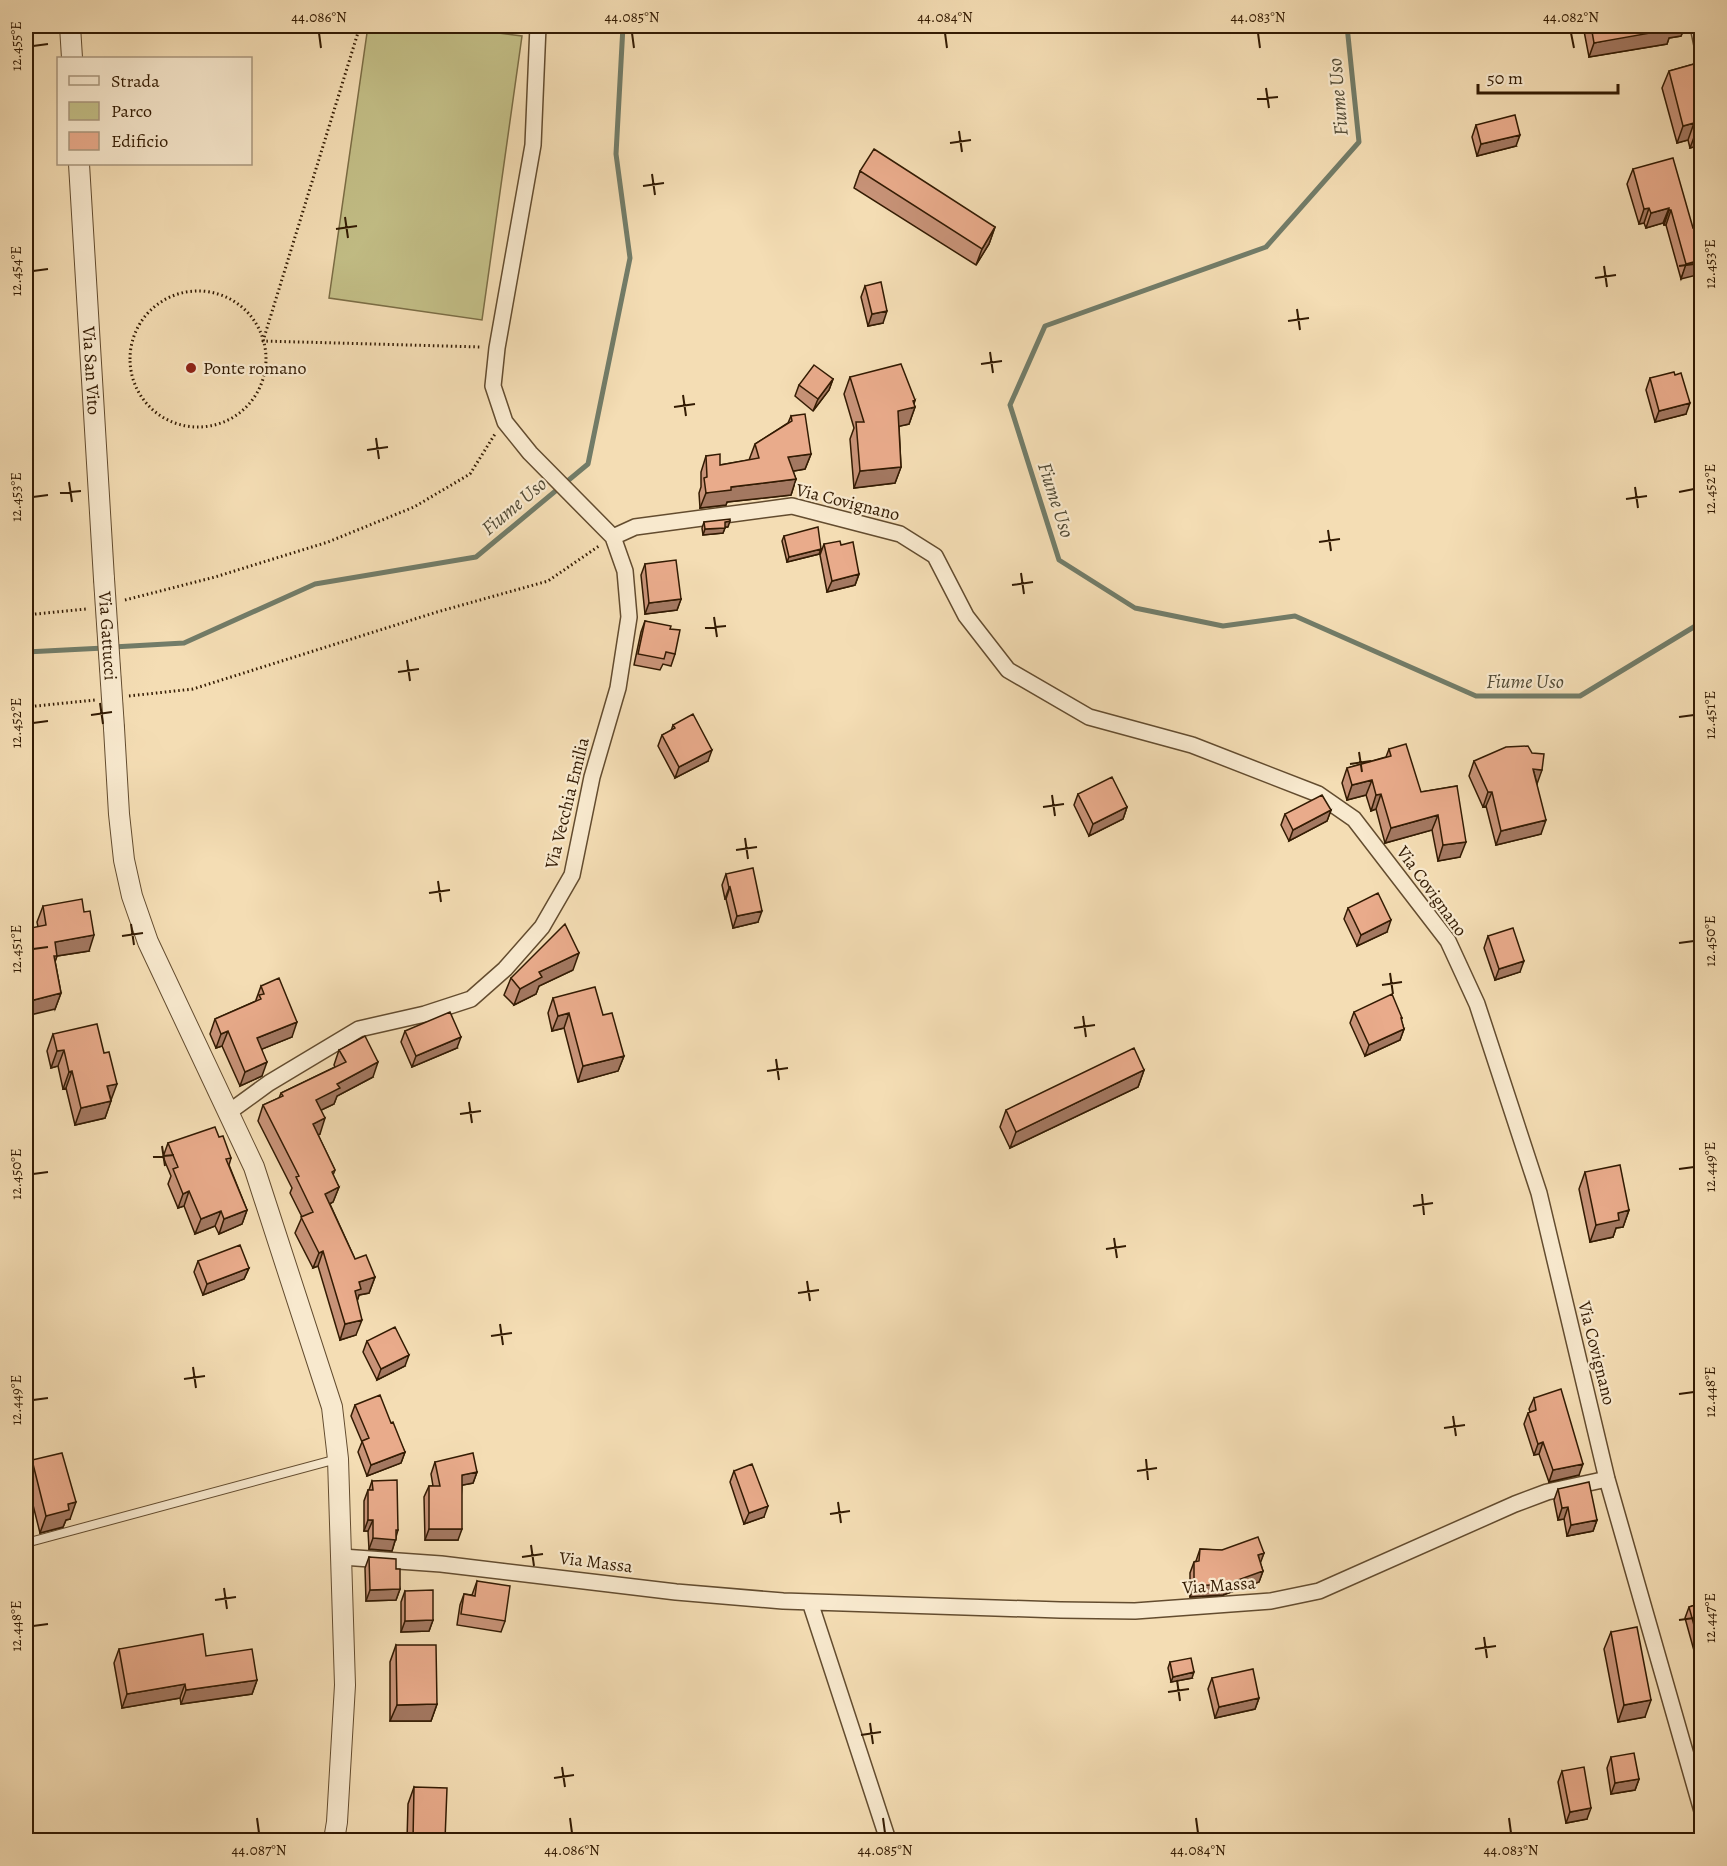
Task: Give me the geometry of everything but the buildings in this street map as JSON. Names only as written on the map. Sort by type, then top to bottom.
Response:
[{"type":"street","points":[[70,26],[72,57]]},
{"type":"street","points":[[505,422],[493,386],[497,348],[533,146],[538,26]]},
{"type":"street","points":[[1698,26],[1701,45]]},
{"type":"street","name":"Via San Vito","points":[[78,165],[104,579]]},
{"type":"street","name":"Via Vecchia Emilia","points":[[229,1112],[269,1083],[359,1029],[425,1014],[471,999],[505,969],[543,927],[572,874],[592,777],[618,688],[629,617],[625,571],[613,537],[530,453],[505,422]]},
{"type":"street","name":"Via Covignano","points":[[613,537],[635,527],[792,506],[900,534],[935,556],[966,616],[1008,670],[1089,717],[1192,745],[1318,794],[1354,819],[1448,941],[1477,1004],[1539,1194],[1607,1479],[1701,1810]]},
{"type":"street","name":"Via Gattucci","points":[[104,579],[119,814],[124,860],[132,896],[148,942],[254,1167],[332,1407],[338,1459],[345,1685],[337,1822],[333,1840]]},
{"type":"street","name":"Via Massa","points":[[342,1557],[506,1571],[676,1592],[810,1602],[1135,1611],[1271,1601],[1319,1591],[1430,1540],[1547,1492],[1607,1479]]},
{"type":"street","points":[[810,1602],[888,1840]]},
{"type":"lane","points":[[26,1543],[338,1459]]},
{"type":"path","points":[[263,341],[243,307],[212,291],[176,294],[146,314],[130,346],[133,382],[153,411],[184,427],[220,425],[250,405],[266,373],[263,341],[360,26]]},
{"type":"path","points":[[263,341],[497,348]]},
{"type":"path","points":[[124,600],[215,577],[328,542],[414,507],[470,474],[490,441],[505,422]]},
{"type":"path","points":[[126,696],[193,689],[437,612],[548,581],[613,537]]},
{"type":"path","points":[[26,615],[90,609]]},
{"type":"path","points":[[26,707],[104,699]]},
{"type":"green space","points":[[368,26],[445,26],[522,36],[482,320],[329,298]]},
{"type":"waterway","name":"Fiume Uso","points":[[113,647],[184,643],[315,584],[476,557],[588,464],[630,258],[616,154],[623,26]]},
{"type":"waterway","name":"Fiume Uso","points":[[1347,26],[1359,142],[1266,247],[1045,326],[1010,405],[1059,560],[1135,608],[1223,626],[1295,616],[1476,696],[1580,696],[1702,622]]},
{"type":"waterway","name":"Fiume Uso","points":[[26,652],[104,648]]},
{"type":"place","name":"Ponte romano","points":[[191,368]]}]
